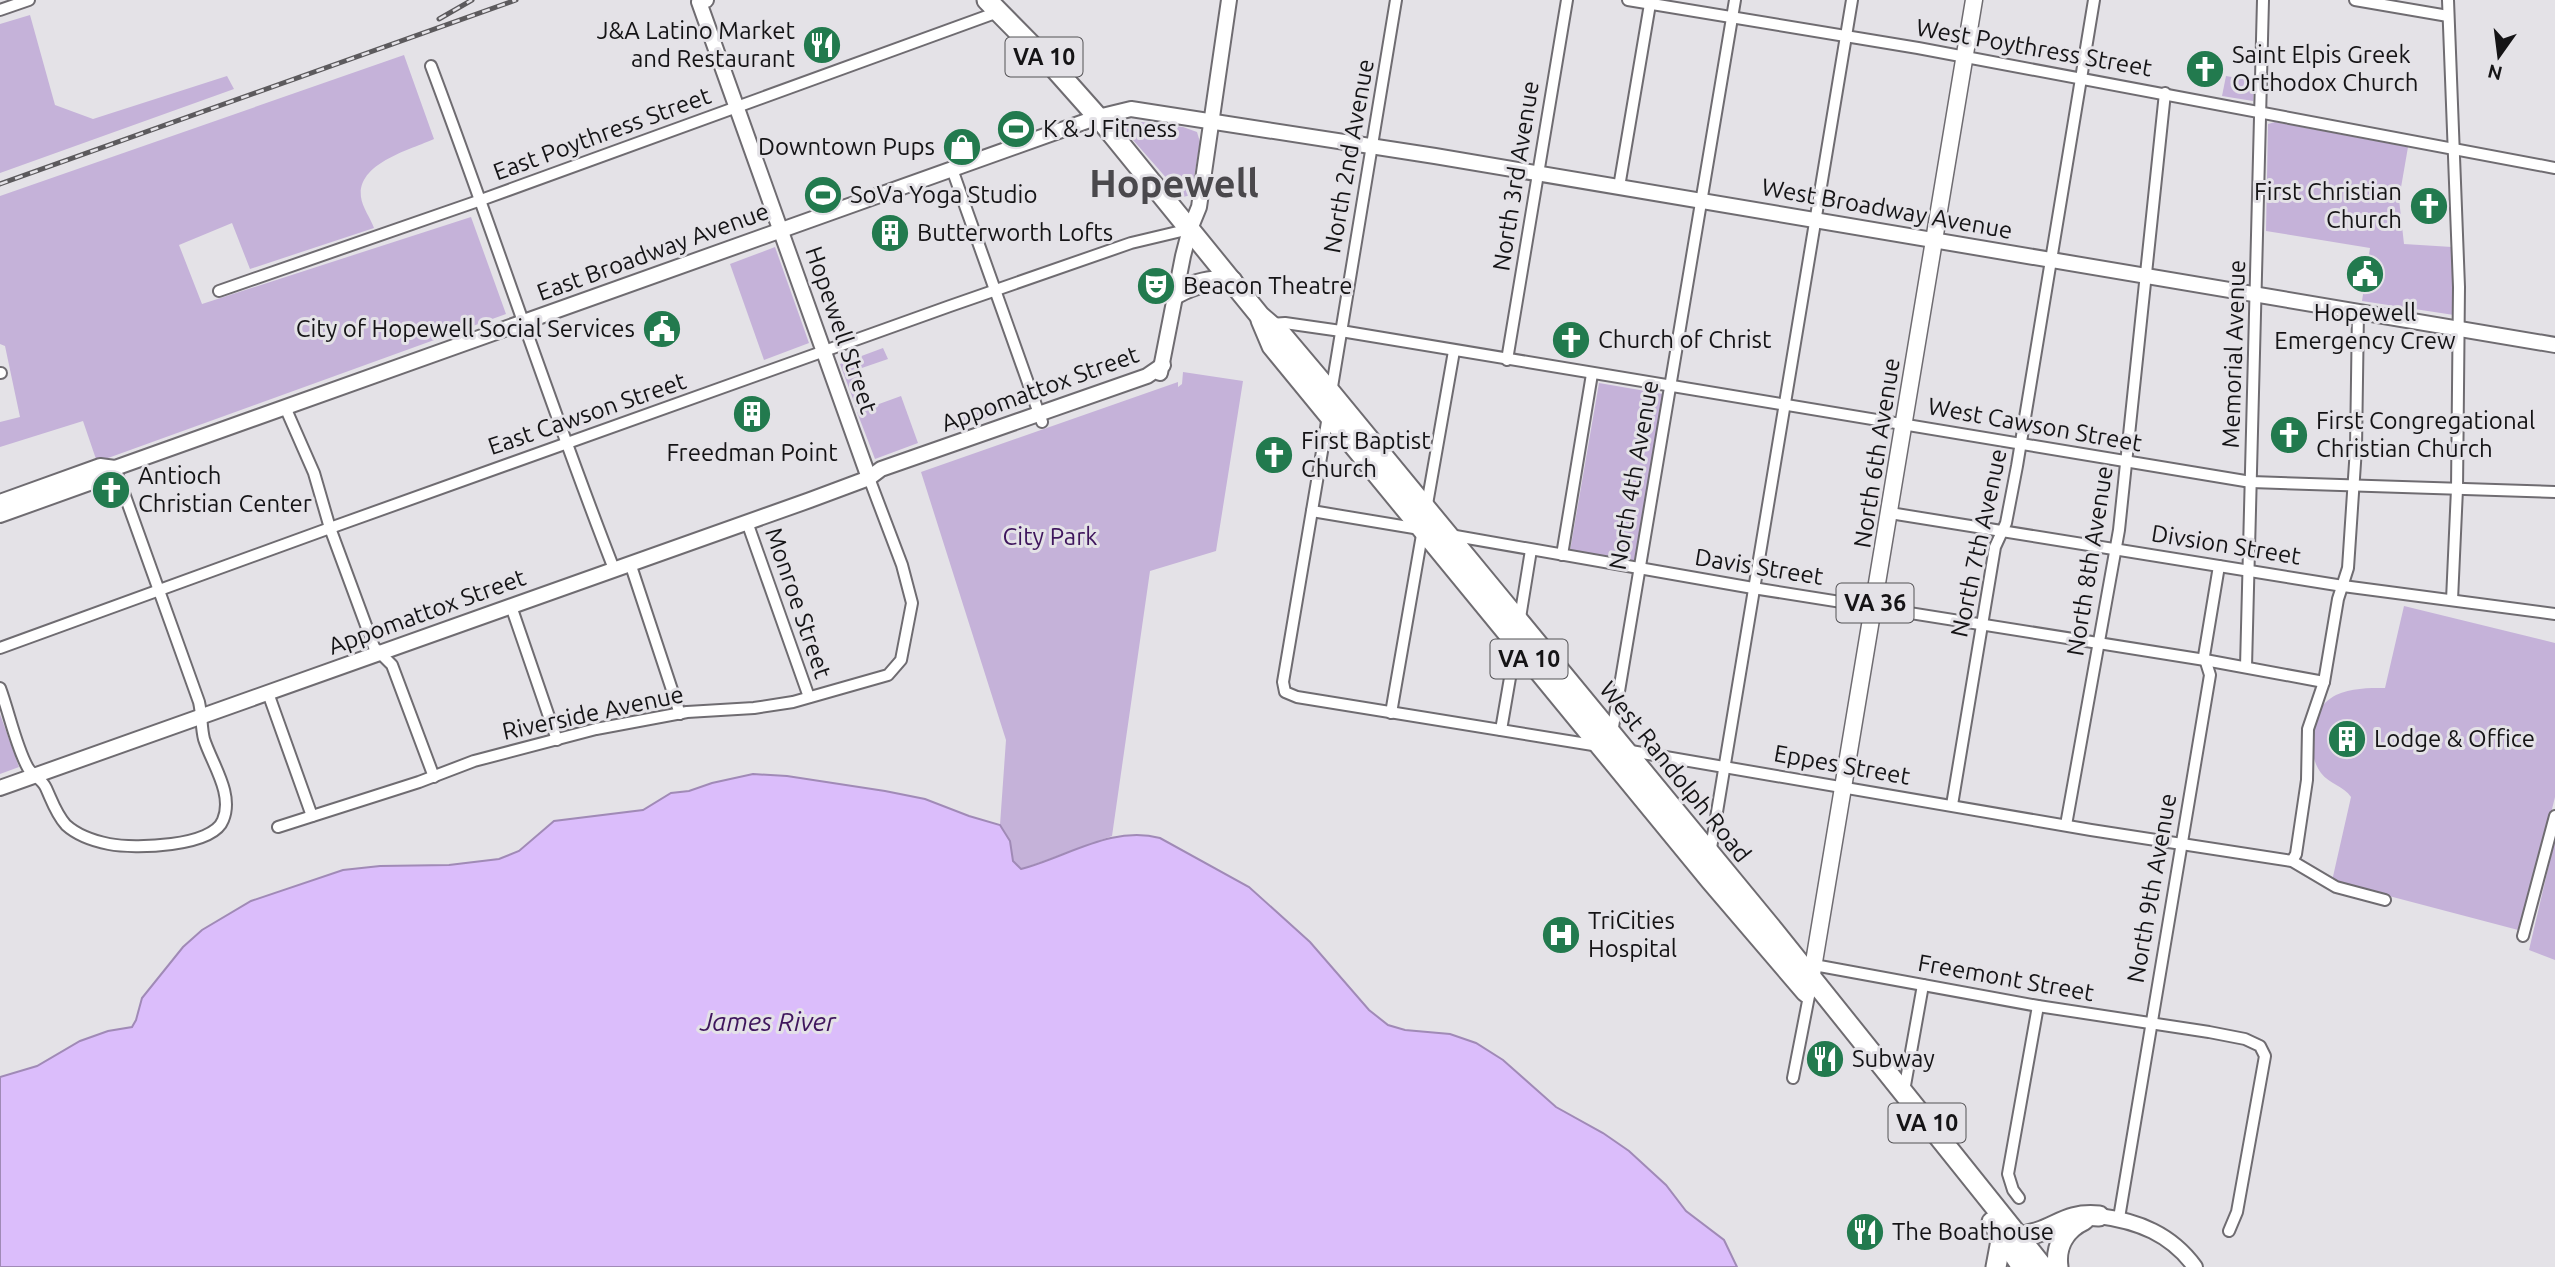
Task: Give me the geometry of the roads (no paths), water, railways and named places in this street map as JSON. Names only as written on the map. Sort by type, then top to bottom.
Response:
[{"type":"highway","name":"VA 10","points":[[992,6],[1098,117],[1190,229]]},
{"type":"highway","name":"West Randolph Road","points":[[1190,229],[1264,322],[1331,393],[1520,622],[1711,881],[1811,980],[2010,1235],[2043,1267]]},
{"type":"highway","points":[[1177,293],[1194,284],[1232,281]]},
{"type":"highway","name":"West Randolph Road","points":[[1264,322],[1272,346],[1516,643],[1606,740],[1625,750],[1710,853],[1903,1094],[2010,1235],[2022,1267]]},
{"type":"highway","points":[[1996,1267],[2010,1235],[2043,1233],[2076,1215],[2099,1216]]},
{"type":"highway","points":[[2057,1267],[2059,1246],[2068,1231],[2081,1220],[2099,1216]]},
{"type":"main road","name":"North 6th Avenue","points":[[1811,980],[1975,0]]},
{"type":"street","points":[[0,10],[29,0]]},
{"type":"street","points":[[1177,293],[1190,229],[1199,207],[1230,0]]},
{"type":"street","name":"North 2nd Avenue","points":[[1391,713],[1297,698],[1285,692],[1283,682],[1396,0]]},
{"type":"street","name":"North 3rd Avenue","points":[[1507,360],[1567,0]]},
{"type":"street","name":"West Poythress Street","points":[[1628,0],[2081,77],[2555,168]]},
{"type":"street","name":"North 4th Avenue","points":[[1606,740],[1640,568],[1735,0]]},
{"type":"street","points":[[1711,881],[1710,853],[1852,0]]},
{"type":"street","name":"North 7th Avenue","points":[[1952,805],[1995,547],[2006,523],[2021,442],[2094,0]]},
{"type":"street","name":"Memorial Avenue","points":[[2246,667],[2263,0]]},
{"type":"street","points":[[2355,0],[2448,16]]},
{"type":"street","points":[[2448,0],[2459,328],[2457,489],[2452,600]]},
{"type":"street","name":"Hopewell Street","points":[[701,1],[907,581],[912,603],[906,638]]},
{"type":"street","points":[[1619,187],[1650,4]]},
{"type":"street","name":"East Poythress Street","points":[[219,291],[738,107],[992,6]]},
{"type":"street","points":[[431,66],[566,444],[614,569]]},
{"type":"street","name":"North 8th Avenue","points":[[2066,825],[2116,548],[2165,93]]},
{"type":"street","name":"East Broadway Avenue","points":[[0,515],[106,477],[115,468],[1098,117],[1118,111],[1145,109],[1211,120]]},
{"type":"street","name":"West Broadway Avenue","points":[[1211,120],[2555,345]]},
{"type":"street","points":[[952,169],[1040,418]]},
{"type":"street","name":"East Cawson Street","points":[[0,648],[994,291],[1132,243],[1190,229]]},
{"type":"street","name":"Appomattox Street","points":[[0,788],[869,478],[881,469],[1040,418],[1147,376],[1163,365],[1177,293]]},
{"type":"street","points":[[2292,861],[2296,854],[2307,780],[2308,729],[2324,682],[2338,599],[2348,568],[2354,486],[2358,311]]},
{"type":"street","name":"West Cawson Street","points":[[1264,322],[1341,331],[2251,482],[2555,492]]},
{"type":"street","points":[[1454,351],[1391,713],[1501,730],[1606,740]]},
{"type":"street","points":[[1562,555],[1592,374]]},
{"type":"street","points":[[285,407],[314,474],[330,528],[373,647],[392,665],[434,777]]},
{"type":"street","name":"East Broadway Avenue","points":[[0,502],[100,466],[115,468]]},
{"type":"street","points":[[0,688],[26,762],[34,775],[43,782],[51,802],[66,824],[94,840],[127,847],[203,838],[220,827],[224,820],[226,801],[204,739],[199,702],[115,468]]},
{"type":"street","name":"Davis Street","points":[[1312,511],[1753,588],[2205,660],[2324,682]]},
{"type":"street","name":"Divsion Street","points":[[1891,513],[2343,586],[2555,614]]},
{"type":"street","name":"Monroe Street","points":[[747,522],[810,697]]},
{"type":"street","points":[[1501,730],[1531,550]]},
{"type":"street","points":[[630,563],[680,714]]},
{"type":"street","name":"North 9th Avenue","points":[[2119,1218],[2210,675],[2205,660],[2219,566]]},
{"type":"street","points":[[511,606],[557,740]]},
{"type":"street","name":"Riverside Avenue","points":[[278,827],[434,777],[474,761],[609,727],[680,714],[754,708],[810,697],[888,675],[901,660],[906,638]]},
{"type":"street","points":[[268,693],[312,816]]},
{"type":"street","name":"Eppes Street","points":[[1625,750],[2292,861],[2336,887],[2385,900]]},
{"type":"street","points":[[2523,936],[2555,816]]},
{"type":"street","name":"Freemont Street","points":[[1811,980],[1923,985],[2245,1039],[2260,1046],[2265,1056],[2237,1212],[2229,1231]]},
{"type":"street","name":"North 6th Avenue","points":[[1793,1079],[1811,980]]},
{"type":"street","points":[[1903,1094],[1923,985]]},
{"type":"street","points":[[2019,1198],[2012,1190],[2008,1174],[2038,1006]]},
{"type":"street","points":[[2099,1216],[2119,1218],[2147,1227],[2175,1245],[2195,1267]]},
{"type":"water","name":"James River","points":[[753,774],[787,776],[925,799],[1000,825],[1010,841],[1013,861],[1021,869],[1107,839],[1142,835],[1160,838],[1249,887],[1310,942],[1369,1010],[1388,1025],[1405,1030],[1450,1034],[1476,1043],[1503,1060],[1556,1107],[1629,1151],[1666,1185],[1686,1211],[1724,1240],[1737,1267],[0,1267],[0,1077],[37,1066],[80,1041],[108,1031],[132,1027],[142,998],[183,947],[202,930],[251,901],[343,870],[380,866],[449,865],[499,859],[519,851],[554,821],[643,810],[671,793],[689,791]]},
{"type":"railway","points":[[439,19],[472,0]]},
{"type":"railway","points":[[0,184],[516,0]]},
{"type":"place","name":"J&A Latino Market and Restaurant","points":[[822,45]]},
{"type":"place","name":"Saint Elpis Greek Orthodox Church","points":[[2205,69]]},
{"type":"place","name":"K & J Fitness","points":[[1016,129]]},
{"type":"place","name":"Downtown Pups","points":[[962,147]]},
{"type":"place","name":"SoVa Yoga Studio","points":[[823,195]]},
{"type":"place","name":"First Christian Church","points":[[2429,206]]},
{"type":"place","name":"Butterworth Lofts","points":[[890,233]]},
{"type":"place","name":"Hopewell Emergency Crew","points":[[2365,274]]},
{"type":"place","name":"Beacon Theatre","points":[[1156,286]]},
{"type":"place","name":"City of Hopewell Social Services","points":[[662,329]]},
{"type":"place","name":"Church of Christ","points":[[1571,340]]},
{"type":"place","name":"Freedman Point","points":[[752,414]]},
{"type":"place","name":"First Congregational Christian Church","points":[[2289,435]]},
{"type":"place","name":"First Baptist Church","points":[[1274,455]]},
{"type":"place","name":"Antioch Christian Center","points":[[111,490]]},
{"type":"place","name":"Lodge & Office","points":[[2347,739]]},
{"type":"place","name":"TriCities Hospital","points":[[1561,935]]},
{"type":"place","name":"Subway","points":[[1825,1059]]},
{"type":"place","name":"The Boathouse","points":[[1865,1232]]},
{"type":"district","name":"Hopewell","points":[[1174,184]]},
{"type":"park label","name":"City Park","points":[[1050,537]]}]
